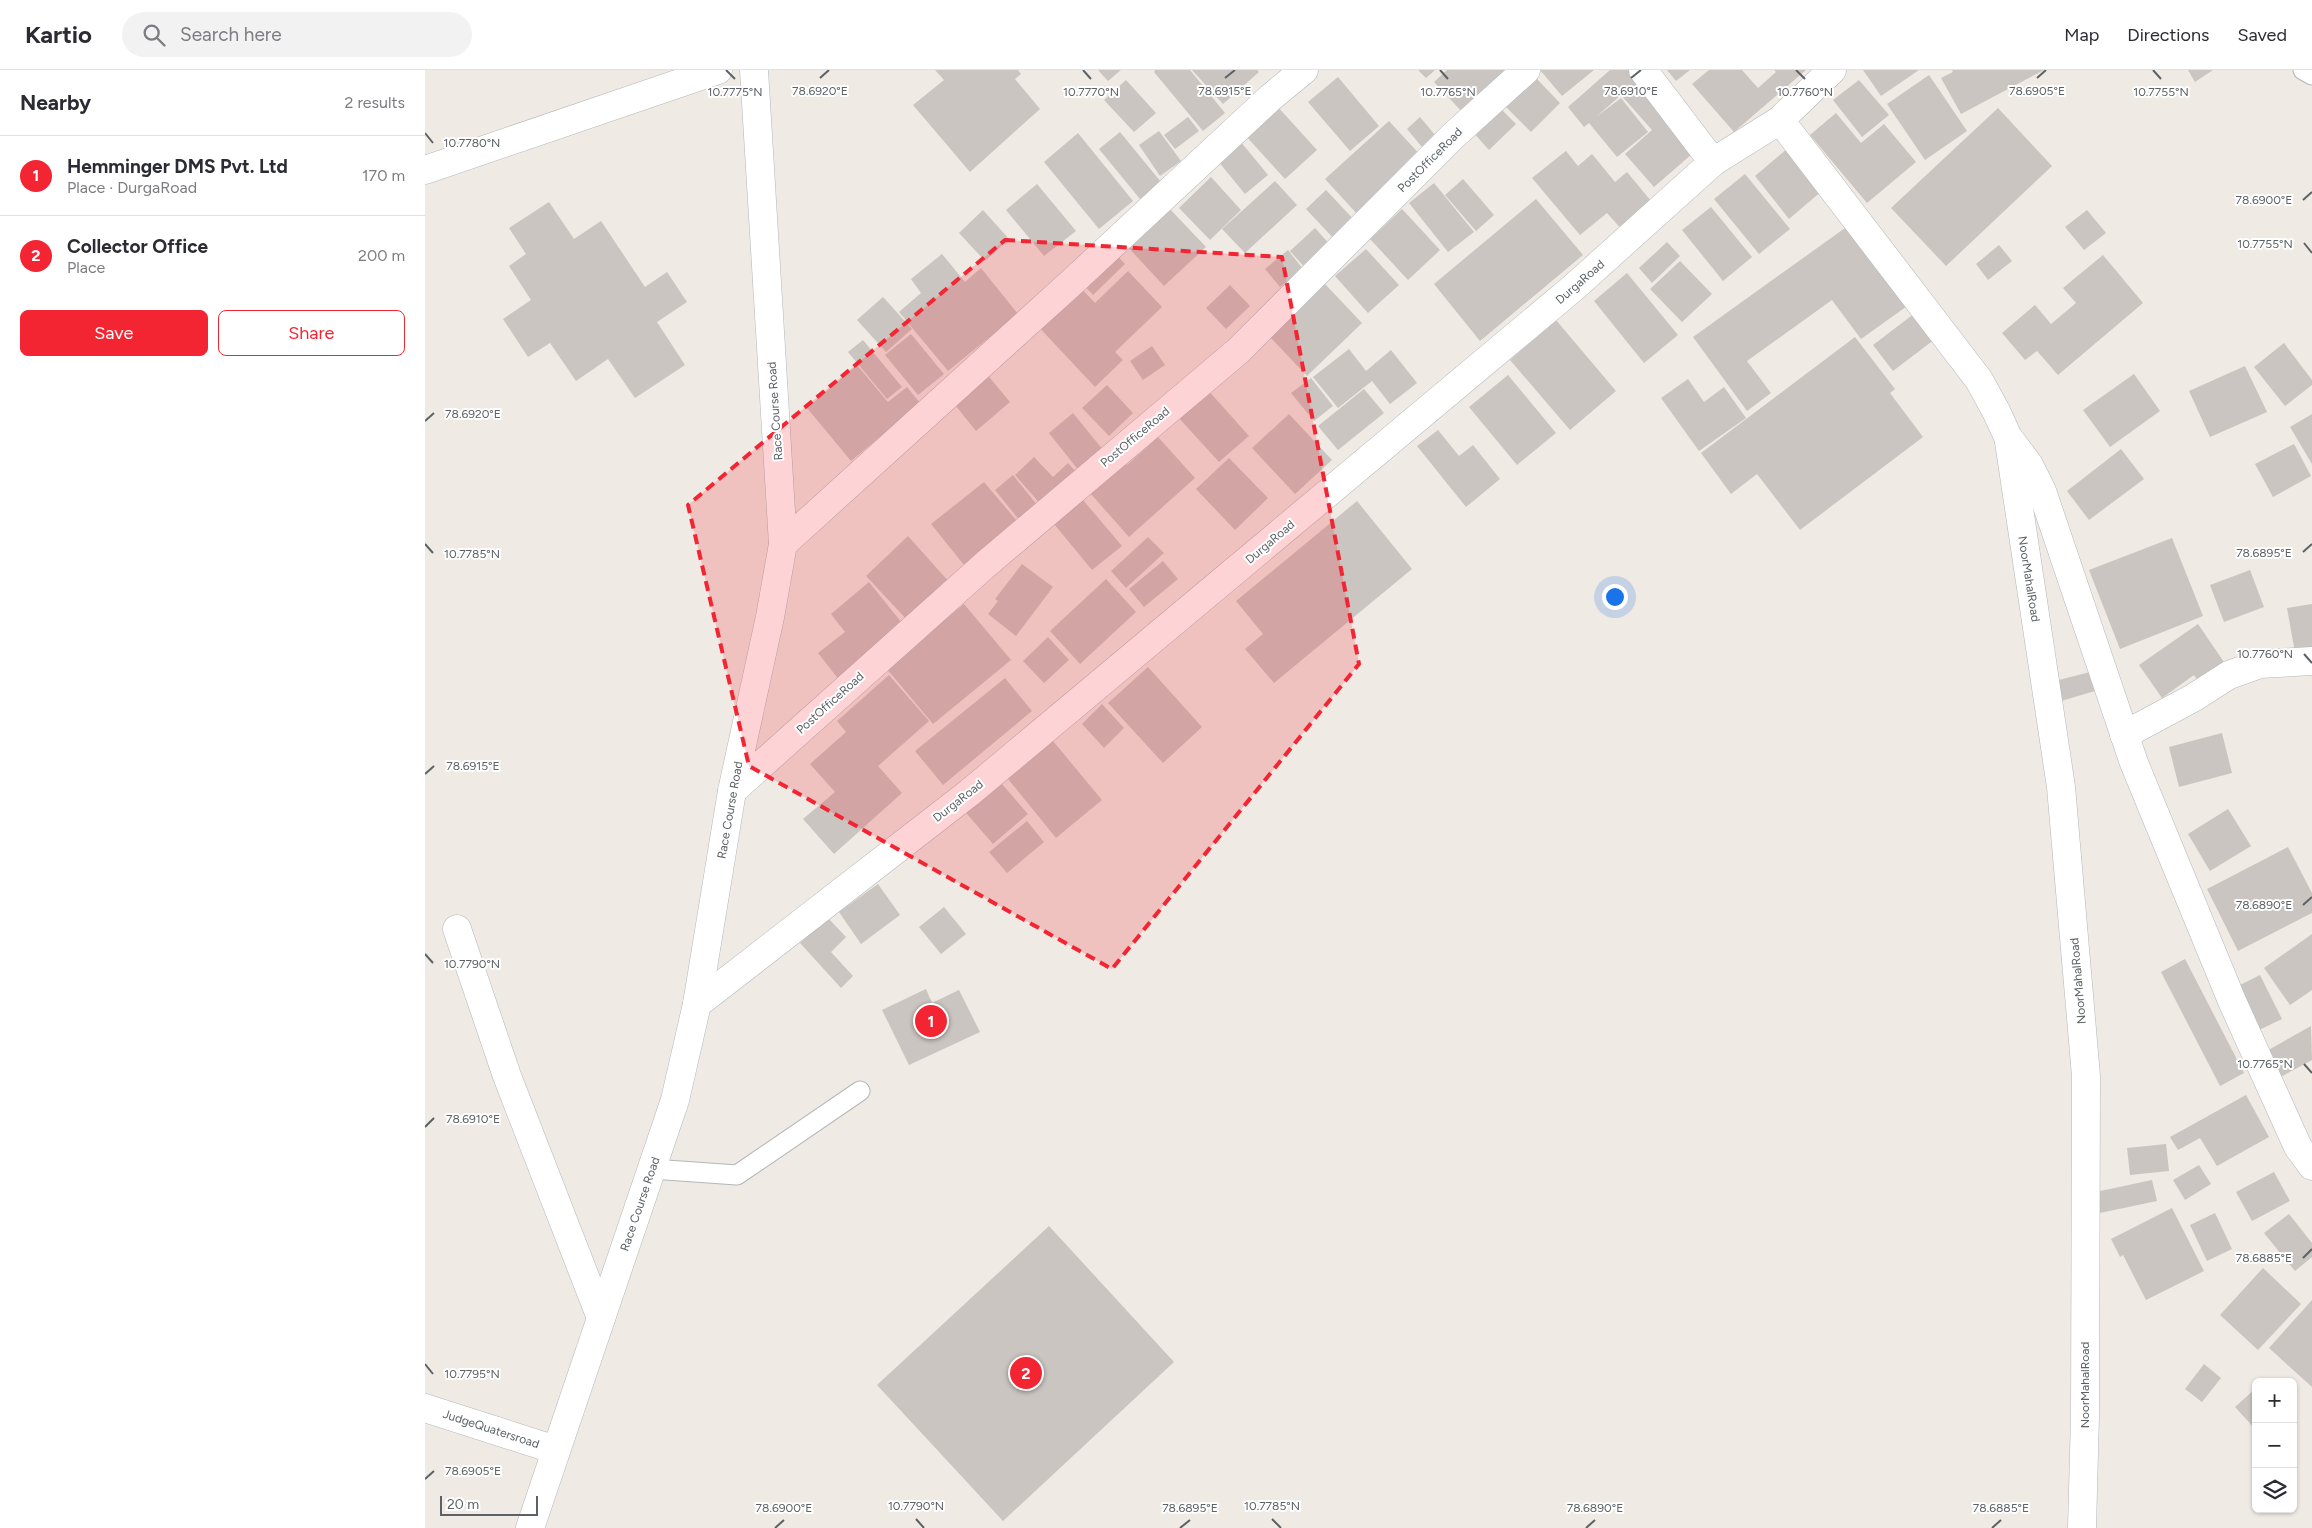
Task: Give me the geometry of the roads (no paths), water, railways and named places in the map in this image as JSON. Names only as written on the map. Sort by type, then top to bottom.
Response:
[{"type":"street","points":[[425,170],[718,70]]},
{"type":"street","name":"Race Course Road","points":[[530,1528],[675,1100],[697,1004],[732,791],[770,617],[783,544],[754,70]]},
{"type":"street","points":[[783,544],[1070,284],[1270,98],[1304,70]]},
{"type":"street","name":"PostOfficeRoad","points":[[732,791],[986,564],[1238,351],[1453,136],[1526,70]]},
{"type":"street","points":[[1643,70],[1713,162]]},
{"type":"street","name":"DurgaRoad","points":[[697,1004],[969,793],[1573,288],[1713,162],[1780,120],[1832,70]]},
{"type":"street","points":[[1780,120],[1979,380],[2008,437],[2029,465],[2042,491],[2134,763],[2231,1001],[2298,1147],[2312,1166]]},
{"type":"street","name":"NoorMahalRoad","points":[[2008,437],[2061,787],[2086,1076],[2085,1416],[2082,1528]]},
{"type":"street","points":[[2124,735],[2193,698],[2229,675],[2260,664],[2312,661]]},
{"type":"street","points":[[457,929],[507,1076],[601,1318]]},
{"type":"street","name":"JudgeQuatersroad","points":[[425,1408],[556,1450]]},
{"type":"lane","points":[[2303,70],[2312,75]]},
{"type":"lane","points":[[652,1169],[737,1175],[860,1092]]},
{"type":"place","name":"Hemminger DMS Pvt. Ltd","points":[[931,1021]]},
{"type":"place","name":"Collector Office","points":[[1026,1373]]}]
